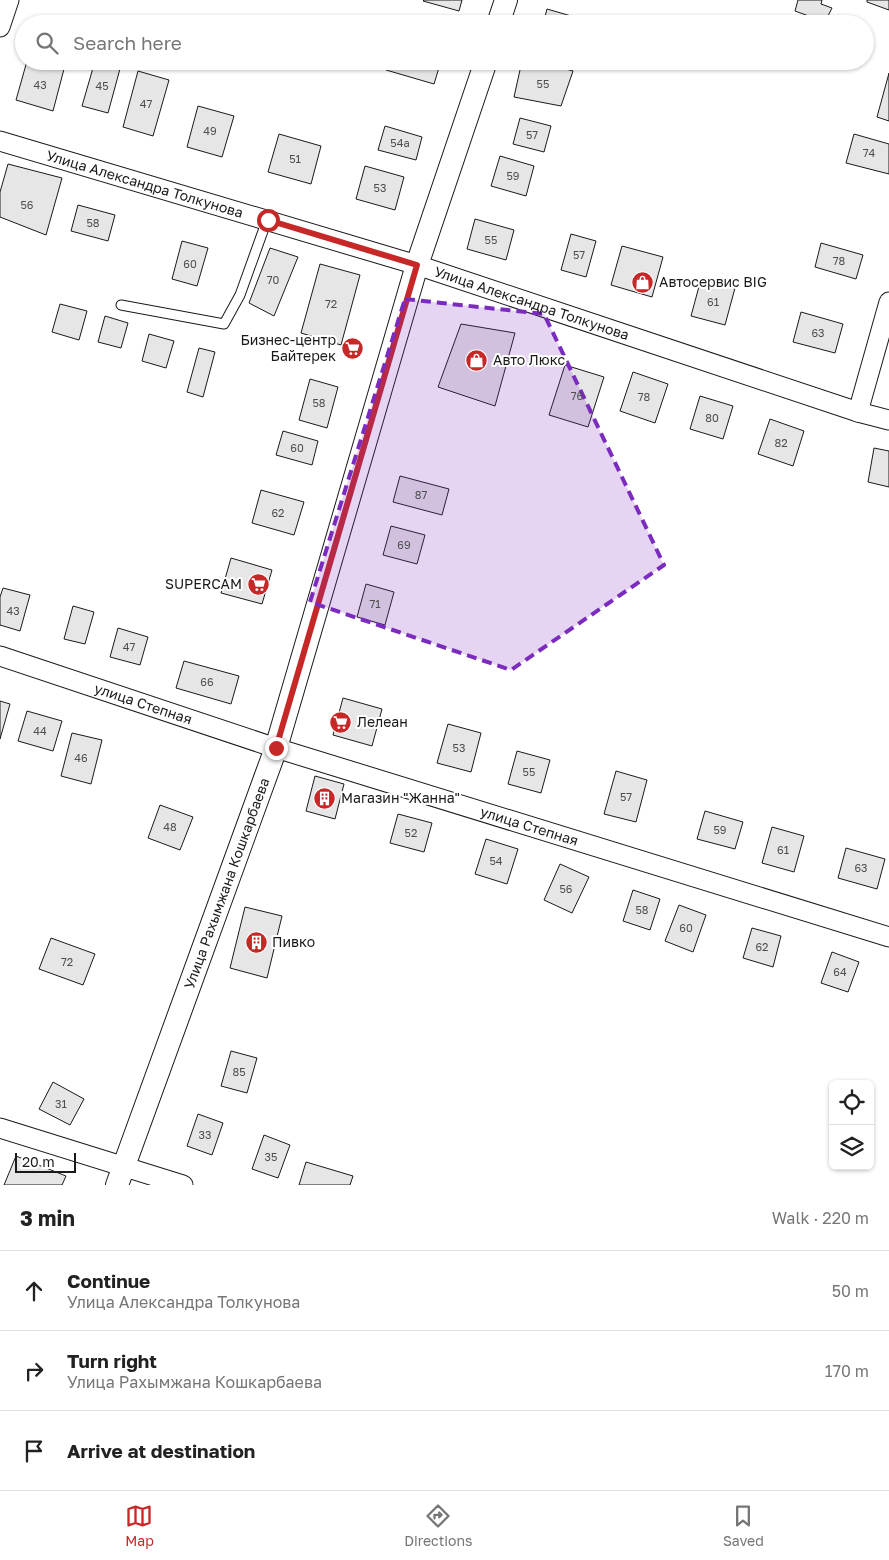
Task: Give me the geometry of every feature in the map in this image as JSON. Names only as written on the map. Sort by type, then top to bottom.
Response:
[{"type":"street","points":[[0,27],[9,0]]},
{"type":"street","points":[[501,15],[506,0]]},
{"type":"street","name":"Улица Рахымжана Кошкарбаева","points":[[120,1176],[276,748],[417,265],[483,70]]},
{"type":"street","name":"Улица Александра Толкунова","points":[[0,141],[417,265],[858,412],[889,420]]},
{"type":"street","points":[[858,412],[889,302]]},
{"type":"street","name":"улица Степная","points":[[0,656],[276,748],[889,937]]},
{"type":"street","points":[[0,1128],[120,1176],[183,1185]]},
{"type":"lane","points":[[121,305],[224,324],[240,295],[268,220]]},
{"type":"highlighted area","points":[[405,299],[544,314],[664,565],[511,670],[310,602]]},
{"type":"building","points":[[424,0],[462,0],[459,11]]},
{"type":"building","points":[[798,0],[822,0],[821,4],[832,8],[828,15],[806,15],[795,11]]},
{"type":"building","points":[[867,0],[889,0],[889,10],[867,2]]},
{"type":"building","points":[[547,9],[568,15],[545,15]]},
{"type":"building","points":[[24,70],[64,70],[53,111],[16,100]]},
{"type":"building","points":[[92,70],[120,70],[108,113],[82,106]]},
{"type":"building","points":[[386,70],[438,70],[434,84]]},
{"type":"building","points":[[520,70],[573,71],[561,106],[514,97]]},
{"type":"building","points":[[138,71],[169,80],[153,136],[123,127]]},
{"type":"building","points":[[889,73],[889,121],[877,117]]},
{"type":"building","points":[[198,106],[234,116],[222,157],[187,147]]},
{"type":"building","points":[[520,118],[551,126],[544,152],[513,144]]},
{"type":"building","points":[[385,126],[422,137],[416,160],[378,150]]},
{"type":"building","points":[[279,134],[321,146],[311,184],[268,172]]},
{"type":"building","points":[[854,134],[889,144],[889,174],[846,163]]},
{"type":"building","points":[[500,156],[534,166],[526,196],[491,186]]},
{"type":"building","points":[[8,164],[62,178],[46,235],[0,217],[0,192]]},
{"type":"building","points":[[365,166],[404,177],[395,210],[356,199]]},
{"type":"building","points":[[78,205],[115,215],[108,241],[71,231]]},
{"type":"building","points":[[475,219],[514,230],[506,260],[467,249]]},
{"type":"building","points":[[571,234],[596,241],[586,277],[561,270]]},
{"type":"building","points":[[182,241],[208,248],[197,286],[172,279]]},
{"type":"building","points":[[821,243],[863,255],[856,279],[815,267]]},
{"type":"building","points":[[622,246],[663,257],[652,297],[611,285]]},
{"type":"building","points":[[270,248],[298,257],[274,316],[249,303]]},
{"type":"building","points":[[320,264],[360,275],[341,345],[301,333]]},
{"type":"building","points":[[701,279],[735,288],[725,325],[691,316]]},
{"type":"building","points":[[60,304],[87,311],[79,340],[52,332]]},
{"type":"building","points":[[801,312],[843,324],[835,353],[793,342]]},
{"type":"building","points":[[105,316],[128,323],[121,348],[98,342]]},
{"type":"building","name":"Авто Люкс","points":[[461,324],[515,333],[495,406],[438,387]]},
{"type":"building","points":[[149,334],[174,341],[166,368],[142,361]]},
{"type":"building","points":[[199,348],[215,352],[203,397],[187,392]]},
{"type":"building","points":[[565,365],[604,377],[588,427],[549,415]]},
{"type":"building","points":[[633,372],[668,384],[655,423],[620,411]]},
{"type":"building","points":[[310,379],[338,387],[327,428],[299,420]]},
{"type":"building","points":[[700,396],[733,406],[723,439],[690,429]]},
{"type":"building","points":[[770,419],[804,431],[793,466],[758,454]]},
{"type":"building","points":[[283,431],[318,441],[312,465],[276,455]]},
{"type":"building","points":[[874,448],[889,451],[889,487],[868,482]]},
{"type":"building","points":[[400,476],[449,489],[442,515],[393,502]]},
{"type":"building","points":[[261,490],[304,502],[294,535],[252,523]]},
{"type":"building","points":[[391,526],[425,535],[417,564],[383,555]]},
{"type":"building","points":[[231,558],[272,570],[262,604],[221,593]]},
{"type":"building","points":[[366,584],[394,592],[385,625],[357,617]]},
{"type":"building","points":[[3,588],[30,595],[20,631],[0,625],[0,597]]},
{"type":"building","points":[[73,606],[94,612],[85,644],[64,639]]},
{"type":"building","points":[[118,628],[148,637],[140,665],[110,657]]},
{"type":"building","points":[[184,661],[239,676],[231,704],[176,688]]},
{"type":"building","points":[[343,698],[382,709],[372,746],[333,735]]},
{"type":"building","points":[[0,701],[10,704],[0,739]]},
{"type":"building","points":[[27,711],[62,721],[53,751],[18,741]]},
{"type":"building","points":[[448,724],[481,733],[471,772],[437,763]]},
{"type":"building","points":[[72,733],[102,740],[91,784],[61,776]]},
{"type":"building","points":[[517,751],[550,760],[541,793],[508,784]]},
{"type":"building","points":[[616,771],[647,780],[636,822],[604,814]]},
{"type":"building","name":"Магазин \"Жанна\"","points":[[315,776],[344,784],[335,819],[306,811]]},
{"type":"building","points":[[160,805],[193,817],[180,850],[148,838]]},
{"type":"building","points":[[705,811],[743,822],[735,849],[697,839]]},
{"type":"building","points":[[398,814],[432,823],[424,852],[390,843]]},
{"type":"building","points":[[772,827],[804,836],[794,872],[762,863]]},
{"type":"building","points":[[486,839],[518,849],[507,884],[475,874]]},
{"type":"building","points":[[846,848],[885,859],[877,889],[838,878]]},
{"type":"building","points":[[560,864],[589,877],[572,913],[544,900]]},
{"type":"building","points":[[633,890],[660,899],[650,930],[623,921]]},
{"type":"building","points":[[679,905],[706,915],[693,952],[665,941]]},
{"type":"building","name":"Пивко","points":[[245,907],[282,916],[267,978],[230,968]]},
{"type":"building","points":[[752,928],[781,936],[773,967],[743,958]]},
{"type":"building","points":[[51,938],[95,954],[83,985],[39,969]]},
{"type":"building","points":[[832,952],[859,962],[848,992],[821,983]]},
{"type":"building","points":[[231,1051],[257,1058],[247,1093],[221,1086]]},
{"type":"building","points":[[53,1082],[84,1099],[70,1125],[39,1109]]},
{"type":"building","points":[[198,1114],[223,1123],[212,1155],[187,1146]]},
{"type":"building","points":[[264,1135],[290,1145],[278,1178],[252,1169]]},
{"type":"building","points":[[16,1156],[66,1176],[62,1185],[4,1185]]},
{"type":"building","points":[[306,1162],[353,1176],[350,1185],[299,1185]]},
{"type":"place","name":"Автосервис BIG","points":[[643,282]]},
{"type":"place","name":"Бизнес-центр Байтерек","points":[[352,348]]},
{"type":"place","name":"Авто Люкс","points":[[477,360]]},
{"type":"place","name":"SUPERCAM","points":[[258,584]]},
{"type":"place","name":"Лелеан","points":[[341,722]]},
{"type":"place","name":"Магазин \"Жанна\"","points":[[325,798]]},
{"type":"place","name":"Пивко","points":[[256,942]]},
{"type":"route","points":[[268,220],[417,265],[276,748]]}]
